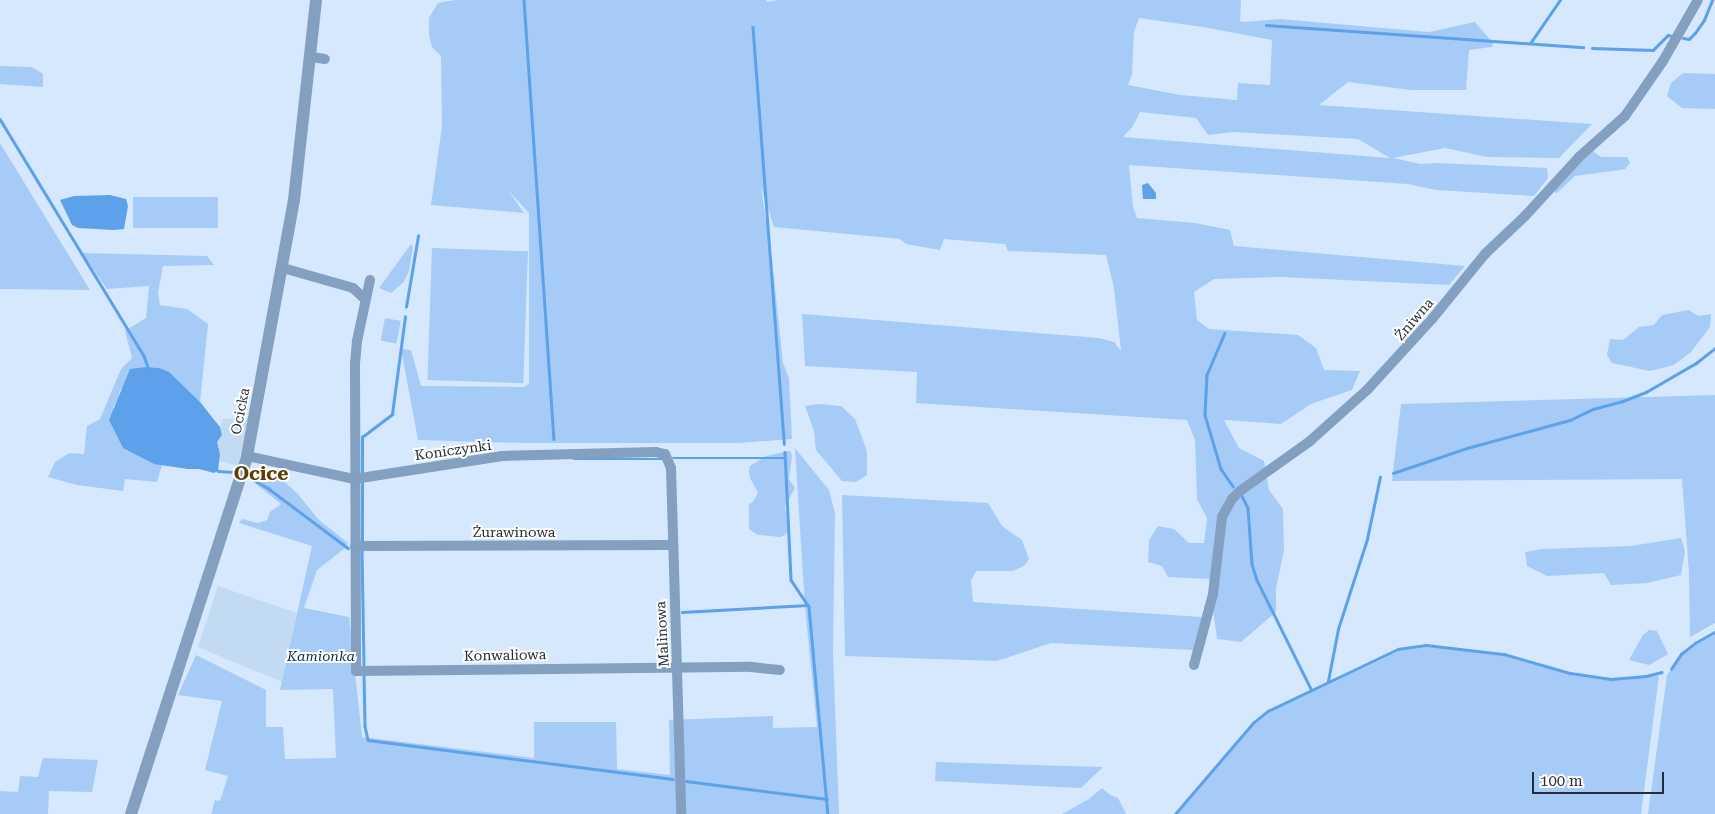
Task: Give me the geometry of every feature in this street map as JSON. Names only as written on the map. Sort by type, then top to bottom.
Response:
[{"type":"street","name":"Ocicka","points":[[131,814],[247,456],[282,268],[296,180],[316,0]]},
{"type":"street","name":"Żniwna","points":[[1194,665],[1213,594],[1222,517],[1232,499],[1240,491],[1304,446],[1347,409],[1416,338],[1485,254],[1525,216],[1579,157],[1625,116],[1663,61],[1698,0]]},
{"type":"street","points":[[310,57],[325,59]]},
{"type":"street","points":[[282,268],[353,288],[366,298]]},
{"type":"street","points":[[355,546],[355,364],[370,280]]},
{"type":"street","name":"Koniczynki","points":[[247,456],[354,479],[502,456],[656,452],[665,454]]},
{"type":"street","name":"Malinowa","points":[[665,454],[671,468],[672,545],[678,667],[680,814]]},
{"type":"street","name":"Żurawinowa","points":[[355,546],[672,545]]},
{"type":"street","name":"Konwaliowa","points":[[355,546],[356,671],[678,667],[751,667],[780,670]]},
{"type":"shaded area","points":[[249,418],[238,466],[218,461],[220,454],[217,442],[222,435],[220,427],[223,419]]},
{"type":"shaded area","points":[[218,586],[297,613],[282,682],[198,647]]},
{"type":"green space","points":[[455,0],[766,0],[767,2],[778,0],[1241,0],[1240,21],[1244,22],[1280,19],[1429,32],[1475,22],[1493,43],[1492,47],[1469,50],[1466,90],[1411,90],[1348,82],[1319,105],[1592,124],[1559,158],[1487,157],[1445,148],[1393,158],[1420,164],[1436,163],[1547,168],[1548,178],[1534,196],[1436,190],[1408,184],[1129,165],[1133,207],[1137,218],[1195,223],[1230,230],[1234,246],[1465,266],[1449,285],[1281,277],[1214,279],[1194,292],[1197,320],[1209,329],[1298,335],[1316,348],[1324,370],[1360,371],[1352,390],[1311,404],[1281,424],[1224,420],[1239,448],[1264,461],[1269,490],[1283,509],[1284,550],[1276,589],[1276,612],[1241,642],[1217,639],[1209,579],[1168,577],[1162,566],[1148,562],[1149,540],[1158,526],[1174,529],[1189,543],[1204,543],[1207,518],[1197,499],[1195,440],[1187,420],[916,403],[917,372],[805,366],[802,314],[1099,338],[1114,342],[1121,351],[1114,288],[1106,255],[1008,251],[1005,244],[944,239],[940,250],[906,244],[900,239],[774,227],[761,187],[772,260],[783,363],[789,378],[792,439],[738,443],[523,443],[418,440],[401,349],[411,350],[421,386],[524,387],[529,384],[529,213],[508,190],[524,213],[431,205],[442,126],[441,56],[432,47],[429,36],[429,18],[438,3]],"holes":[[[1139,18],[1203,27],[1272,40],[1270,85],[1238,83],[1237,100],[1180,95],[1128,85],[1132,75],[1134,32]],[[1140,112],[1196,118],[1208,135],[1232,132],[1358,139],[1390,158],[1123,137],[1133,126]]]},
{"type":"green space","points":[[0,66],[32,67],[43,74],[43,87],[0,84]]},
{"type":"green space","points":[[1683,73],[1715,74],[1715,109],[1682,108],[1667,96],[1671,83]]},
{"type":"green space","points":[[0,143],[90,290],[0,289]]},
{"type":"green space","points":[[1591,150],[1601,157],[1627,157],[1630,163],[1625,169],[1575,176],[1557,193],[1551,191]]},
{"type":"green space","points":[[133,197],[218,197],[218,228],[133,228]]},
{"type":"green space","points":[[411,244],[413,247],[409,271],[404,282],[391,293],[379,288]]},
{"type":"green space","points":[[432,248],[528,251],[523,383],[427,380]]},
{"type":"green space","points":[[82,253],[207,256],[214,265],[163,266],[158,293],[160,305],[187,309],[208,324],[200,402],[159,368],[146,367],[120,390],[118,399],[113,407],[123,448],[162,465],[157,482],[125,479],[123,491],[77,485],[48,477],[55,462],[69,453],[84,454],[87,426],[100,419],[121,369],[132,358],[125,331],[146,318],[149,286],[107,289]]},
{"type":"green space","points":[[1689,310],[1698,316],[1711,314],[1710,327],[1691,352],[1674,365],[1650,371],[1612,363],[1607,355],[1610,339],[1623,340],[1639,327],[1654,325],[1662,315]]},
{"type":"green space","points":[[385,318],[401,321],[396,344],[381,341]]},
{"type":"green space","points":[[1715,395],[1715,623],[1690,637],[1689,573],[1682,479],[1392,481],[1401,404]]},
{"type":"green space","points":[[819,404],[841,406],[855,419],[867,451],[867,475],[856,482],[842,481],[816,450],[814,431],[805,406]]},
{"type":"green space","name":"Kamionka","points":[[795,448],[829,490],[835,513],[833,652],[839,814],[211,814],[215,800],[220,801],[228,776],[205,770],[222,701],[178,695],[196,655],[266,690],[266,727],[283,727],[285,759],[336,758],[333,689],[280,690],[312,546],[239,523],[242,519],[258,523],[267,520],[270,512],[281,504],[256,484],[253,472],[269,471],[279,477],[297,493],[318,519],[348,543],[345,548],[317,570],[304,608],[349,617],[362,737],[534,758],[534,722],[616,722],[617,769],[670,775],[669,720],[773,716],[773,728],[817,727],[805,607]]},
{"type":"green space","points":[[791,452],[792,456],[789,479],[795,488],[785,506],[788,530],[785,535],[780,537],[758,535],[749,529],[749,504],[752,503],[758,493],[750,478],[750,466],[766,456]]},
{"type":"green space","points":[[842,495],[988,503],[1002,526],[1022,540],[1029,559],[1024,566],[1013,571],[976,571],[971,581],[973,602],[1202,617],[1193,650],[1051,643],[997,661],[845,656]]},
{"type":"green space","points":[[1681,538],[1685,551],[1681,575],[1647,583],[1611,585],[1604,573],[1547,576],[1527,566],[1525,552],[1542,549],[1631,546]]},
{"type":"green space","points":[[1649,630],[1657,631],[1668,654],[1649,665],[1629,660],[1643,635]]},
{"type":"green space","points":[[1715,635],[1715,814],[1648,814],[1667,675],[1683,655],[1696,645]]},
{"type":"green space","points":[[1426,647],[1504,655],[1570,675],[1606,680],[1659,676],[1641,814],[1177,814],[1254,725],[1270,712],[1399,651]]},
{"type":"green space","points":[[43,758],[98,760],[92,792],[49,791],[48,814],[0,814],[0,791],[18,792],[20,776],[38,777]]},
{"type":"green space","points":[[936,762],[1103,767],[1081,788],[935,781]]},
{"type":"green space","points":[[1102,788],[1110,795],[1118,798],[1126,814],[1062,814],[1089,799]]},
{"type":"water","points":[[1148,183],[1156,193],[1156,199],[1143,199],[1142,185]]},
{"type":"water","points":[[110,195],[126,199],[128,206],[124,229],[78,228],[72,225],[60,200],[74,196]]},
{"type":"water","points":[[159,368],[169,372],[200,402],[220,427],[222,435],[217,442],[220,454],[218,471],[214,473],[199,469],[154,464],[123,448],[109,420],[130,369]]},
{"type":"waterway","points":[[524,0],[554,439]]},
{"type":"waterway","points":[[1531,42],[1560,0]]},
{"type":"waterway","points":[[1683,38],[1689,39],[1695,33],[1704,20],[1712,0]]},
{"type":"waterway","points":[[1266,25],[1583,47]]},
{"type":"waterway","points":[[753,27],[784,444]]},
{"type":"waterway","points":[[1592,48],[1653,50],[1668,35],[1672,36]]},
{"type":"waterway","points":[[0,119],[144,356],[148,367]]},
{"type":"waterway","points":[[406,307],[418,236]]},
{"type":"waterway","points":[[362,474],[362,437],[392,414],[405,317]]},
{"type":"waterway","points":[[1225,333],[1207,375],[1205,415],[1221,469],[1233,486]]},
{"type":"waterway","points":[[1393,473],[1467,448],[1570,420],[1593,409],[1620,402],[1646,392],[1696,363],[1715,348]]},
{"type":"waterway","points":[[785,452],[791,580],[809,607],[828,814]]},
{"type":"waterway","points":[[673,458],[784,458]]},
{"type":"waterway","points":[[574,459],[662,459]]},
{"type":"waterway","points":[[218,471],[233,472]]},
{"type":"waterway","points":[[1328,681],[1338,629],[1367,539],[1380,477]]},
{"type":"waterway","points":[[250,478],[268,488],[348,548]]},
{"type":"waterway","points":[[362,482],[362,542]]},
{"type":"waterway","points":[[1242,496],[1248,508],[1252,564],[1257,580],[1311,689]]},
{"type":"waterway","points":[[362,550],[364,666]]},
{"type":"waterway","points":[[682,612],[808,605]]},
{"type":"waterway","points":[[1671,669],[1681,654],[1695,643],[1715,632]]},
{"type":"waterway","points":[[1175,814],[1253,723],[1268,711],[1398,649],[1426,645],[1504,654],[1570,673],[1611,679],[1646,676],[1662,672]]},
{"type":"waterway","points":[[364,674],[365,726],[368,740],[673,779]]},
{"type":"waterway","points":[[686,781],[827,799]]},
{"type":"district","name":"Ocice","points":[[261,474]]}]
